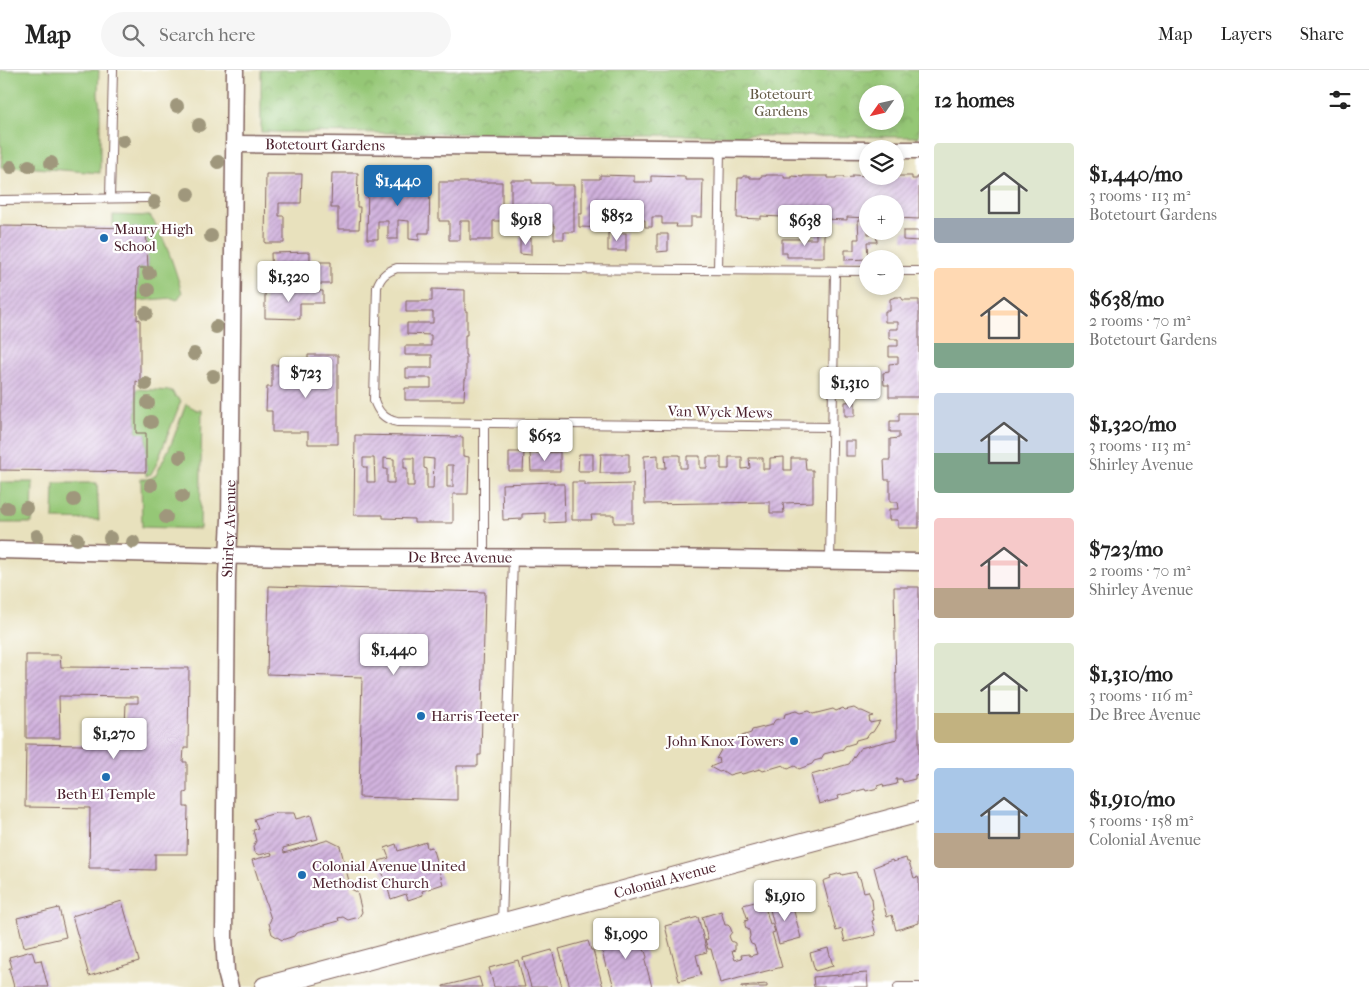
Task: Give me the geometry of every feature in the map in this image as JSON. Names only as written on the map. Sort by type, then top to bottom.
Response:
[{"type":"street","name":"Shirley Avenue","points":[[230,987],[226,972],[224,937],[235,70]]},
{"type":"street","name":"Botetourt Gardens","points":[[234,144],[859,150]]},
{"type":"street","points":[[904,150],[919,150]]},
{"type":"street","name":"De Bree Avenue","points":[[0,550],[291,557],[657,558],[919,562]]},
{"type":"street","name":"Colonial Avenue","points":[[265,987],[919,812]]},
{"type":"lane","points":[[110,198],[113,70]]},
{"type":"lane","points":[[718,270],[720,149]]},
{"type":"lane","points":[[0,200],[147,198]]},
{"type":"lane","name":"Van Wyck Mews","points":[[832,427],[397,422],[383,416],[374,400],[376,286],[381,277],[397,268],[859,271]]},
{"type":"lane","points":[[830,561],[835,271]]},
{"type":"lane","points":[[904,271],[919,272]]},
{"type":"lane","points":[[484,423],[484,558]]},
{"type":"lane","points":[[502,923],[513,558]]},
{"type":"lane","points":[[898,987],[919,987]]},
{"type":"green space","points":[[0,70],[99,70],[100,173],[1,167]]},
{"type":"green space","name":"Botetourt Gardens","points":[[261,70],[919,70],[919,137],[261,132]]},
{"type":"green space","points":[[113,215],[150,216],[165,242],[176,274],[182,293],[177,300],[172,298],[137,301],[138,268],[148,268],[146,229],[113,227]]},
{"type":"green space","points":[[136,389],[172,391],[181,401],[156,465],[151,474],[146,476],[146,434],[136,433]]},
{"type":"green space","points":[[186,404],[197,410],[202,410],[200,529],[142,527],[141,479],[149,479],[156,475],[172,442]]},
{"type":"green space","points":[[0,482],[33,482],[32,523],[0,523]]},
{"type":"green space","points":[[54,483],[97,483],[99,520],[53,519]]},
{"type":"building","points":[[332,173],[358,173],[357,207],[360,207],[359,229],[338,229],[338,208],[331,208]]},
{"type":"building","points":[[266,174],[302,174],[301,203],[279,203],[279,216],[284,216],[284,243],[265,243]]},
{"type":"building","points":[[600,175],[634,176],[634,182],[651,182],[651,176],[685,177],[685,180],[703,180],[702,217],[691,217],[691,227],[676,227],[677,224],[662,224],[662,217],[652,217],[652,227],[645,227],[645,220],[634,220],[634,227],[623,227],[622,223],[612,223],[612,228],[579,227],[579,214],[582,214],[582,179],[600,179]]},
{"type":"building","points":[[784,175],[784,178],[792,178],[792,176],[828,176],[828,178],[843,178],[859,175],[859,185],[904,185],[904,176],[912,176],[912,179],[919,177],[919,219],[904,218],[904,195],[859,195],[859,218],[847,217],[847,220],[804,216],[804,220],[761,216],[761,219],[737,218],[738,178],[750,176],[750,178],[761,178],[761,176]]},
{"type":"building","points":[[368,180],[430,181],[429,233],[419,233],[419,240],[409,239],[409,221],[398,220],[398,239],[388,239],[388,221],[378,221],[378,239],[367,239]]},
{"type":"building","points":[[511,180],[532,180],[532,183],[553,183],[553,185],[574,185],[574,232],[564,232],[564,239],[554,239],[554,225],[552,225],[552,222],[531,222],[531,219],[511,219]]},
{"type":"building","points":[[439,182],[502,182],[502,221],[493,221],[493,240],[470,240],[470,221],[460,221],[460,240],[449,240],[449,221],[439,221]]},
{"type":"building","points":[[0,226],[146,228],[148,268],[138,268],[137,320],[140,319],[140,382],[136,381],[136,433],[146,433],[146,472],[0,470]]},
{"type":"building","points":[[816,231],[824,231],[824,257],[787,257],[787,253],[782,253],[782,239],[816,239]]},
{"type":"building","points":[[904,231],[919,231],[919,241],[903,240]]},
{"type":"building","points":[[608,233],[626,233],[626,251],[608,251]]},
{"type":"building","points":[[657,234],[668,234],[668,251],[657,252]]},
{"type":"building","points":[[520,237],[531,238],[531,255],[520,254]]},
{"type":"building","points":[[854,239],[877,240],[877,242],[867,242],[867,250],[859,250],[859,259],[845,260],[845,250],[854,250]]},
{"type":"building","points":[[310,252],[310,262],[331,262],[331,284],[272,284],[271,253]]},
{"type":"building","points":[[432,289],[465,290],[467,335],[465,335],[466,379],[464,400],[405,400],[405,388],[431,388],[431,378],[406,378],[406,368],[432,368],[432,355],[405,355],[405,346],[431,346],[431,335],[407,334],[407,323],[433,323],[433,312],[406,312],[406,301],[432,301]]},
{"type":"building","points":[[265,290],[323,291],[323,303],[300,303],[300,319],[265,318]]},
{"type":"building","points":[[901,297],[903,300],[919,300],[919,397],[889,397],[889,385],[884,385],[883,373],[889,372],[889,364],[898,363],[898,357],[889,357],[889,346],[898,346],[898,339],[889,339],[889,329],[898,329],[898,322],[885,322],[885,311],[890,311],[890,299]]},
{"type":"building","points":[[308,355],[338,355],[338,444],[308,444],[308,432],[272,432],[272,411],[266,411],[267,387],[272,387],[272,365],[308,365]]},
{"type":"building","points":[[855,401],[855,416],[845,416],[845,402]]},
{"type":"building","points":[[899,413],[919,413],[919,528],[898,528],[898,520],[889,520],[889,509],[899,509],[898,502],[890,502],[890,480],[885,480],[884,460],[890,460],[890,439],[899,438],[899,432],[890,432],[890,421],[899,421]]},
{"type":"building","points":[[355,435],[463,437],[463,456],[469,457],[468,494],[453,494],[453,523],[414,523],[414,519],[383,518],[383,515],[354,515]],"holes":[[[363,458],[374,458],[375,482],[367,482],[367,467],[363,467]],[[384,458],[394,459],[394,483],[387,483],[387,469],[384,469]],[[404,458],[414,458],[414,486],[407,486],[407,468],[404,468]],[[424,458],[434,459],[433,489],[427,489],[427,469],[424,468]],[[447,465],[453,465],[453,487],[447,487]]]},
{"type":"building","points":[[845,441],[855,441],[855,456],[845,456]]},
{"type":"building","points":[[509,452],[524,452],[523,471],[509,471]]},
{"type":"building","points":[[560,452],[560,471],[531,471],[530,453]]},
{"type":"building","points":[[579,454],[593,454],[593,471],[578,471]]},
{"type":"building","points":[[601,454],[629,454],[629,473],[600,473]]},
{"type":"building","points":[[658,455],[658,468],[666,468],[665,455],[680,455],[680,468],[687,468],[687,456],[700,456],[700,468],[707,468],[707,457],[721,457],[721,469],[729,469],[729,457],[742,457],[742,469],[750,468],[749,458],[763,458],[763,469],[770,469],[770,458],[784,457],[784,470],[791,470],[791,458],[805,458],[806,470],[813,470],[813,502],[783,503],[784,513],[770,513],[770,502],[645,504],[644,456]]},
{"type":"building","points":[[554,482],[554,484],[564,484],[565,522],[545,523],[545,513],[522,514],[522,519],[503,520],[502,484]]},
{"type":"building","points":[[572,482],[585,482],[585,485],[633,484],[633,523],[614,523],[614,515],[591,515],[592,520],[572,520]]},
{"type":"building","name":"Harris Teeter","points":[[269,586],[485,592],[481,755],[478,755],[478,766],[457,766],[457,800],[359,797],[362,677],[267,674]]},
{"type":"building","points":[[894,587],[919,587],[919,774],[915,775],[915,779],[903,782],[902,779],[896,779],[897,784],[884,787],[883,784],[877,786],[878,788],[866,791],[865,789],[838,796],[839,799],[819,804],[811,775],[849,764],[860,748],[897,739]]},
{"type":"building","name":"Beth El Temple","points":[[26,655],[60,655],[61,667],[189,668],[188,748],[184,748],[183,762],[187,762],[187,792],[184,793],[184,807],[188,807],[187,854],[155,854],[155,870],[89,868],[90,808],[25,807],[26,744],[136,746],[136,726],[125,726],[126,703],[138,703],[138,697],[59,696],[60,738],[26,738]]},
{"type":"building","name":"John Knox Towers","points":[[843,708],[845,710],[854,708],[873,716],[869,717],[870,723],[880,721],[873,732],[867,737],[856,740],[855,743],[845,746],[843,749],[824,754],[821,759],[799,769],[795,766],[788,769],[783,765],[763,771],[760,769],[729,775],[710,767],[720,763],[719,758],[716,759],[728,742],[740,739],[742,736],[751,733],[752,730],[772,725],[775,720],[784,718],[785,714],[796,711],[800,713],[808,711],[813,714],[833,709],[836,711]]},
{"type":"building","name":"Colonial Avenue United Methodist Church","points":[[276,813],[294,813],[296,819],[311,815],[318,839],[283,848],[284,853],[328,840],[340,846],[351,889],[357,892],[362,912],[359,917],[348,920],[343,917],[338,918],[339,921],[296,933],[294,936],[282,940],[272,934],[269,923],[271,919],[252,860],[272,855],[271,852],[259,855],[254,852],[253,847],[256,841],[253,830],[258,829],[254,819]]},
{"type":"building","points":[[426,842],[427,848],[432,847],[443,884],[422,891],[423,895],[408,900],[406,894],[391,899],[379,861],[389,858],[385,848],[396,844],[398,851]]},
{"type":"building","points":[[906,858],[914,878],[918,877],[919,880],[919,923],[896,930],[892,915],[887,917],[874,867],[892,860],[893,862]]},
{"type":"building","points":[[856,872],[864,892],[868,891],[872,899],[873,909],[871,910],[874,920],[872,921],[876,935],[845,942],[842,929],[836,931],[823,881],[831,878],[830,876],[841,873],[842,875]]},
{"type":"building","points":[[763,900],[770,924],[772,923],[775,932],[772,933],[782,967],[720,983],[711,949],[708,949],[705,940],[708,939],[702,917],[721,911],[725,925],[730,927],[732,932],[729,936],[731,941],[735,943],[735,950],[732,951],[735,960],[742,958],[741,955],[749,954],[750,956],[757,954],[754,945],[751,944],[749,939],[749,930],[745,925],[745,921],[748,920],[743,905]]},
{"type":"building","points":[[791,900],[801,938],[779,944],[769,906]]},
{"type":"building","points":[[122,901],[139,961],[89,976],[72,916]]},
{"type":"building","points":[[59,908],[66,937],[24,947],[17,918]]},
{"type":"building","points":[[698,917],[707,952],[696,955],[701,975],[679,981],[665,926]]},
{"type":"building","points":[[632,929],[634,935],[639,934],[642,948],[645,951],[647,957],[645,961],[652,987],[614,987],[609,970],[606,967],[600,944],[605,943],[604,936]]},
{"type":"building","points":[[588,941],[591,950],[593,950],[603,987],[570,987],[559,949]]},
{"type":"building","points":[[828,948],[833,966],[815,971],[810,953]]},
{"type":"building","points":[[552,950],[562,987],[531,987],[523,958]]},
{"type":"building","points":[[32,951],[35,961],[41,960],[48,987],[14,987],[9,968],[12,968],[9,957]]},
{"type":"building","points":[[518,960],[525,987],[494,987],[489,968]]},
{"type":"building","points":[[867,973],[868,987],[814,987],[813,977]]},
{"type":"building","points":[[479,977],[482,987],[443,987],[443,986]]},
{"type":"building","points":[[767,984],[767,987],[741,987],[741,986]]},
{"type":"place","name":"Maury High School","points":[[104,238]]},
{"type":"place","name":"Harris Teeter","points":[[421,716]]},
{"type":"place","name":"John Knox Towers","points":[[794,741]]},
{"type":"place","name":"Beth El Temple","points":[[106,777]]},
{"type":"place","name":"Colonial Avenue United Methodist Church","points":[[302,875]]}]
